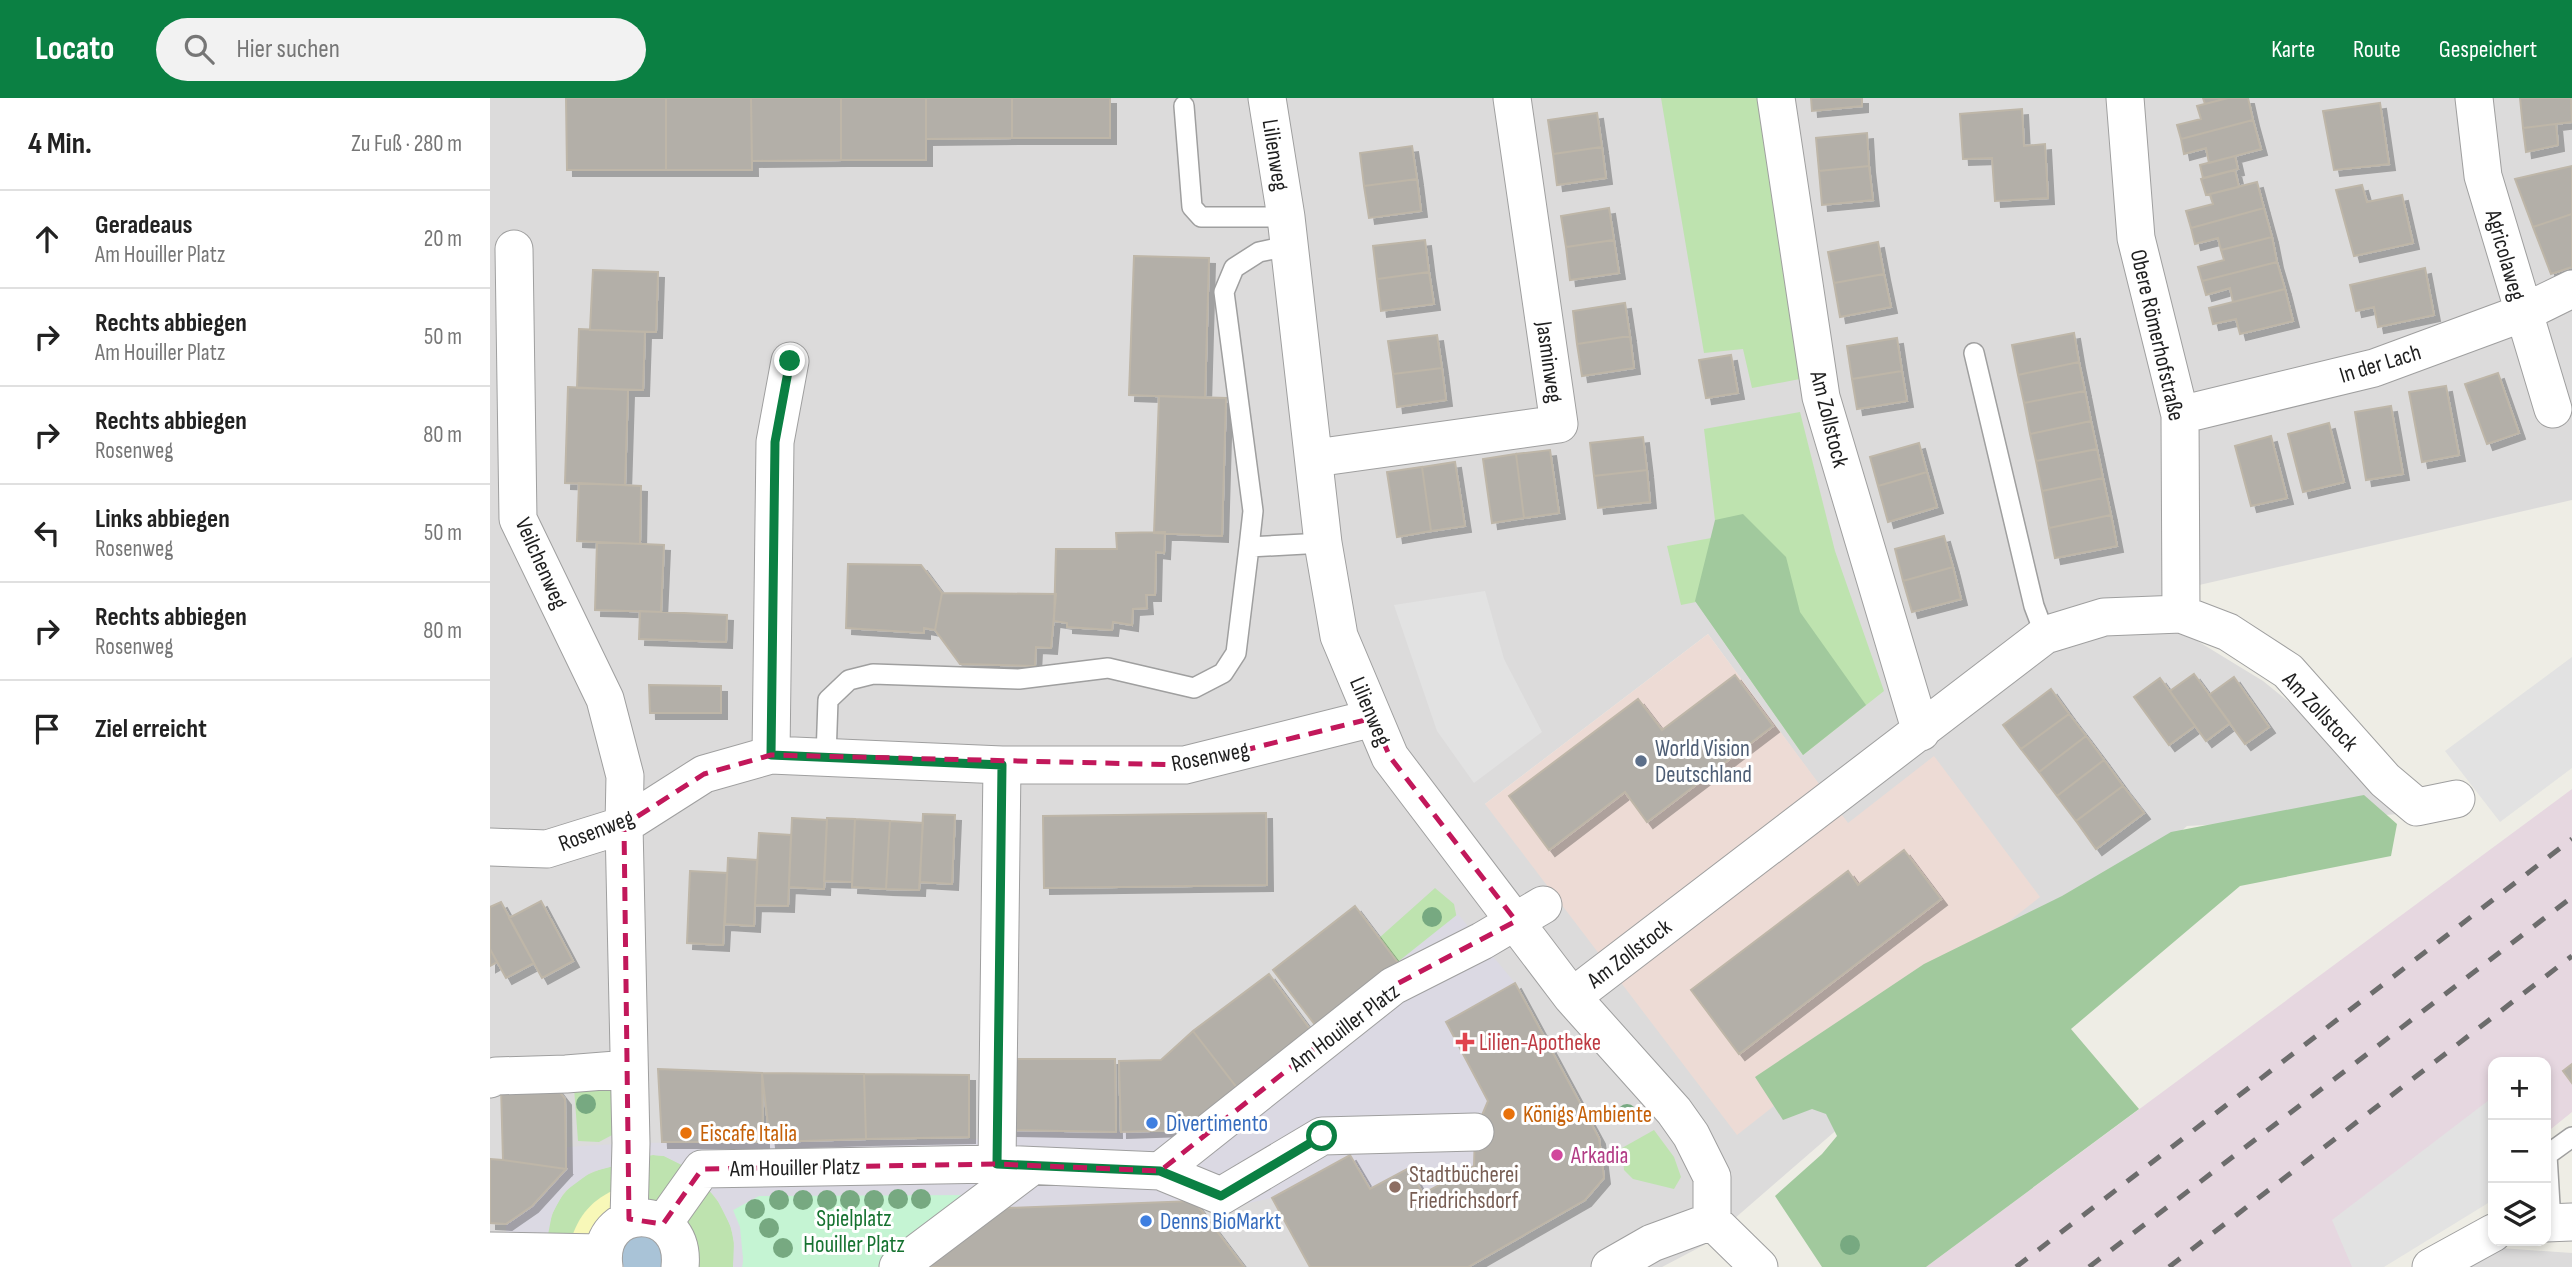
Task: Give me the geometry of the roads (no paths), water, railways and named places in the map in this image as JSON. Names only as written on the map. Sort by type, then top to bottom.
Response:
[{"type":"street","name":"Lilienweg","points":[[1267,98],[1287,232],[1324,543],[1339,636],[1390,757],[1529,913],[1572,996],[1674,1111],[1691,1135],[1713,1177],[1712,1221]]},
{"type":"street","name":"Jasminweg","points":[[1315,458],[1559,424],[1512,98]]},
{"type":"street","name":"Am Zollstock","points":[[1776,98],[1821,397],[1921,732]]},
{"type":"street","name":"Obere Römerhofstraße","points":[[2124,98],[2136,238],[2180,415],[2181,614]]},
{"type":"street","name":"Agricolaweg","points":[[2474,98],[2483,176],[2553,409]]},
{"type":"street","name":"Veilchenweg","points":[[514,248],[518,519],[605,699],[625,776],[624,825]]},
{"type":"street","name":"In der Lach","points":[[2180,415],[2374,368],[2523,313],[2572,289]]},
{"type":"street","points":[[771,755],[775,442],[790,361]]},
{"type":"street","name":"Am Zollstock","points":[[1572,996],[2045,635],[2104,617],[2181,614],[2228,632],[2288,671],[2385,780],[2417,807],[2456,799]]},
{"type":"street","name":"Rosenweg","points":[[490,847],[547,849],[624,825],[704,774],[771,755],[1002,765],[1185,765],[1373,719]]},
{"type":"street","points":[[898,1267],[1009,1156],[1002,765]]},
{"type":"street","points":[[624,825],[631,1143],[646,1222],[673,1232],[679,1243],[680,1267]]},
{"type":"street","name":"Am Houiller Platz","points":[[1160,1171],[1393,986],[1482,942],[1529,913]]},
{"type":"street","points":[[490,1079],[496,1076],[629,1069]]},
{"type":"street","name":"Am Houiller Platz","points":[[603,1260],[605,1242],[611,1233],[646,1222],[702,1169],[1009,1156],[1160,1171],[1221,1196],[1322,1136],[1475,1132]]},
{"type":"street","points":[[1610,1267],[1652,1243],[1712,1221],[1759,1267]]},
{"type":"street","points":[[2431,1267],[2488,1236]]},
{"type":"street","points":[[490,1251],[603,1260]]},
{"type":"lane","points":[[1184,106],[1192,207],[1201,217],[1287,232]]},
{"type":"lane","points":[[826,757],[828,700],[849,680],[873,674],[1019,679],[1108,668],[1194,688],[1223,673],[1236,653],[1253,511],[1224,292],[1234,268],[1287,232]]},
{"type":"lane","points":[[1974,353],[2034,606],[2045,635]]},
{"type":"lane","points":[[1249,547],[1324,543]]},
{"type":"lane","points":[[2551,1152],[2572,1137]]},
{"type":"lane","points":[[2551,1183],[2556,1223]]},
{"type":"water","points":[[637,1235],[658,1239],[664,1267],[624,1267],[621,1257],[623,1248]]},
{"type":"railway","points":[[2016,1267],[2572,839]]},
{"type":"railway","points":[[2089,1267],[2572,897]]},
{"type":"railway","points":[[2169,1267],[2572,956]]},
{"type":"place","name":"World Vision Deutschland","points":[[1641,761]]},
{"type":"place","name":"Lilien-Apotheke","points":[[1465,1042]]},
{"type":"place","name":"Königs Ambiente","points":[[1509,1114]]},
{"type":"place","name":"Divertimento","points":[[1152,1123]]},
{"type":"place","name":"Eiscafe Italia","points":[[686,1133]]},
{"type":"place","name":"Arkadia","points":[[1557,1155]]},
{"type":"place","name":"Stadtbücherei Friedrichsdorf","points":[[1395,1187]]},
{"type":"place","name":"Denns BioMarkt","points":[[1146,1221]]},
{"type":"park label","name":"Spielplatz Houiller Platz","points":[[854,1231]]}]
